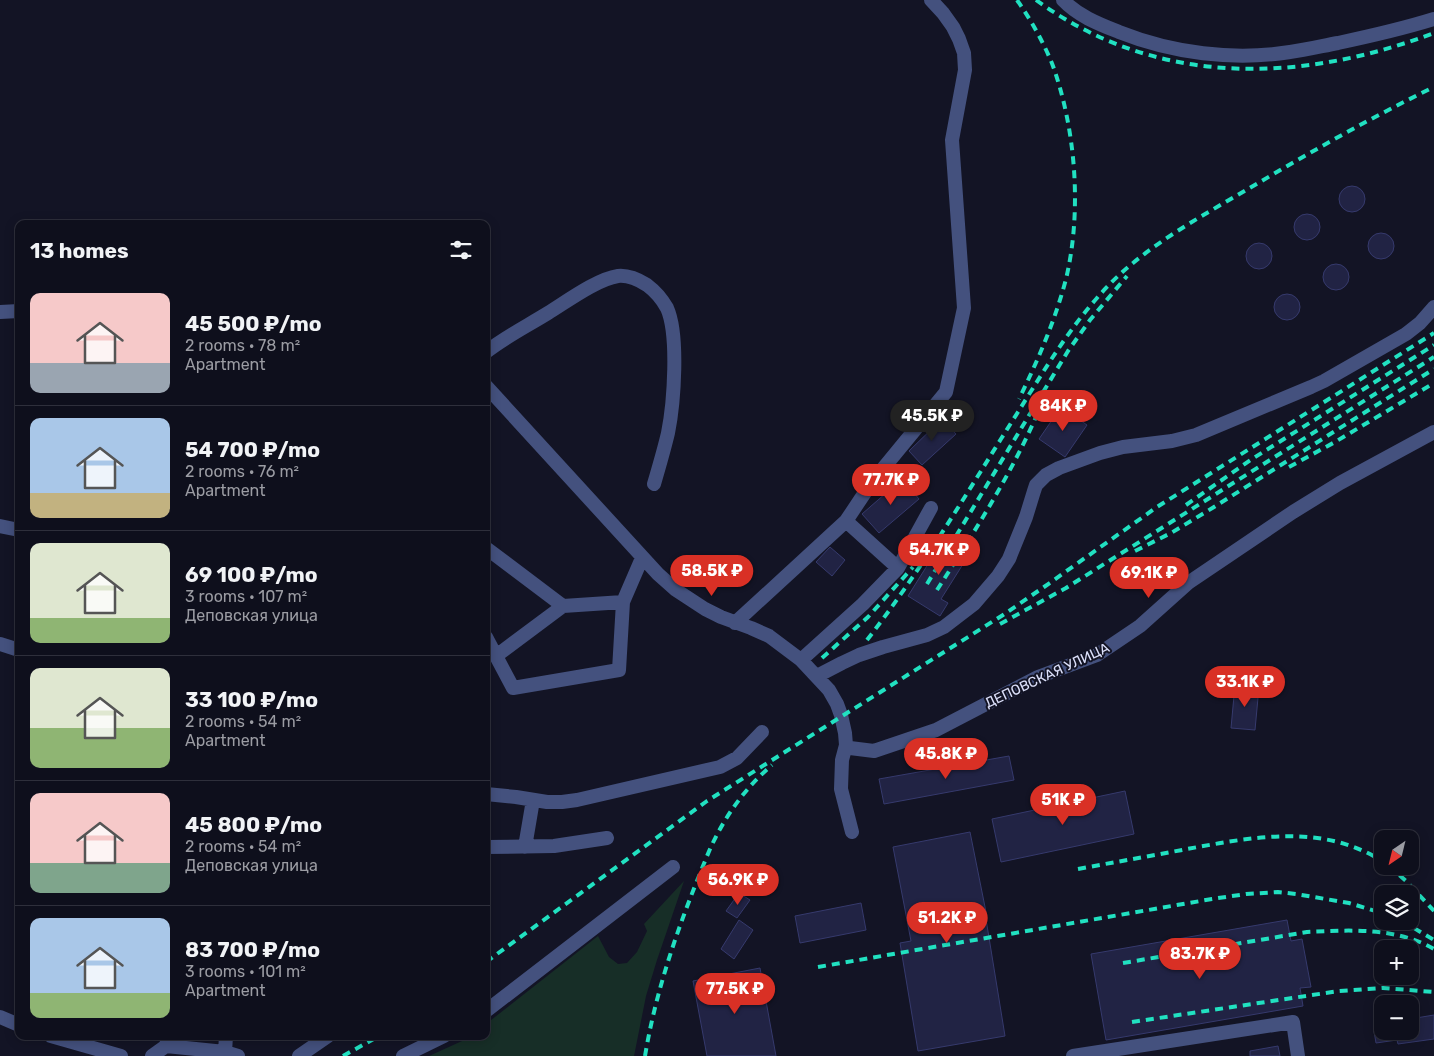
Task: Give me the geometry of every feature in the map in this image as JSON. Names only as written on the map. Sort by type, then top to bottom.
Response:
[{"type":"street","points":[[735,622],[846,521],[872,482],[946,392],[964,308],[952,140],[965,70],[964,52],[952,27],[931,0]]},
{"type":"street","points":[[1063,0],[1086,17],[1132,38],[1178,50],[1241,56],[1288,52],[1400,30],[1434,19]]},
{"type":"street","points":[[490,350],[583,292],[608,279],[619,276],[639,280],[660,296],[667,308],[670,319],[674,350],[673,387],[669,423],[654,484]]},
{"type":"street","points":[[817,676],[859,655],[927,635],[944,627],[964,613],[992,584],[1009,558],[1026,518],[1036,485],[1046,475],[1100,452],[1172,441],[1196,435],[1312,387],[1406,334],[1420,323],[1434,307]]},
{"type":"street","points":[[0,312],[15,311]]},
{"type":"street","points":[[490,390],[642,558],[676,590],[705,609],[769,636],[801,660],[829,690],[837,704],[845,733],[846,745],[842,760],[841,790],[852,832]]},
{"type":"street","name":"ДЕПОВСКАЯ УЛИЦА","points":[[846,745],[850,748],[874,751],[936,730],[1038,677],[1097,655],[1140,626],[1188,583],[1293,512],[1340,483],[1434,432]]},
{"type":"street","points":[[801,660],[863,604],[898,568],[931,508]]},
{"type":"street","points":[[846,521],[898,568]]},
{"type":"street","points":[[0,526],[15,529]]},
{"type":"street","points":[[490,551],[563,606]]},
{"type":"street","points":[[490,645],[513,688],[619,670],[623,602],[642,558]]},
{"type":"street","points":[[496,656],[563,606],[623,602]]},
{"type":"street","points":[[0,644],[15,649]]},
{"type":"street","points":[[490,794],[547,802],[577,800],[720,767],[737,758],[762,732]]},
{"type":"street","points":[[525,847],[532,800]]},
{"type":"street","points":[[490,848],[554,846],[607,838]]},
{"type":"street","points":[[490,1008],[673,867]]},
{"type":"street","points":[[0,1017],[15,1023]]},
{"type":"street","points":[[1073,1056],[1293,1022],[1298,1056]]},
{"type":"street","points":[[66,1040],[122,1056]]},
{"type":"street","points":[[152,1056],[167,1041],[232,1054],[227,1040]]},
{"type":"street","points":[[299,1056],[322,1040]]},
{"type":"street","points":[[404,1056],[436,1040]]},
{"type":"green space","points":[[684,881],[646,996],[634,1056],[429,1056],[463,1040],[490,1040],[490,1021],[598,936],[609,957],[618,964],[627,963],[637,952],[647,931],[644,924]]},
{"type":"building","points":[[1352,186],[1361,190],[1365,199],[1361,208],[1352,212],[1343,208],[1339,199],[1343,190]]},
{"type":"building","points":[[1307,214],[1316,218],[1320,227],[1316,236],[1307,240],[1298,236],[1294,227],[1298,218]]},
{"type":"building","points":[[1381,233],[1390,237],[1394,246],[1390,255],[1381,259],[1372,255],[1368,246],[1372,237]]},
{"type":"building","points":[[1259,243],[1268,247],[1272,256],[1268,265],[1259,269],[1250,265],[1246,256],[1250,247]]},
{"type":"building","points":[[1336,264],[1345,268],[1349,277],[1345,286],[1336,290],[1327,286],[1323,277],[1327,268]]},
{"type":"building","points":[[1287,294],[1296,298],[1300,307],[1296,316],[1287,320],[1278,316],[1274,307],[1278,298]]},
{"type":"building","points":[[1061,407],[1087,425],[1065,457],[1039,439]]},
{"type":"building","points":[[942,419],[956,434],[922,465],[909,451]]},
{"type":"building","points":[[902,479],[919,499],[879,533],[862,514]]},
{"type":"building","points":[[945,537],[970,553],[941,599],[948,603],[940,616],[908,596]]},
{"type":"building","points":[[830,547],[845,560],[832,576],[816,562]]},
{"type":"building","points":[[1235,685],[1259,687],[1255,730],[1231,728]]},
{"type":"building","points":[[1009,756],[1014,780],[884,804],[879,779]]},
{"type":"building","points":[[1125,791],[1134,834],[1001,862],[992,819]]},
{"type":"building","points":[[970,832],[986,912],[1005,1036],[918,1051],[900,943],[911,941],[893,847]]},
{"type":"building","points":[[739,893],[750,900],[737,918],[726,911]]},
{"type":"building","points":[[861,903],[866,930],[800,943],[795,916]]},
{"type":"building","points":[[739,920],[753,930],[734,959],[721,949]]},
{"type":"building","points":[[1287,920],[1291,941],[1302,939],[1311,987],[1300,988],[1303,1006],[1106,1040],[1091,954]]},
{"type":"building","points":[[760,968],[776,1056],[707,1056],[693,981]]},
{"type":"building","points":[[1434,1015],[1434,1039],[1398,1044],[1397,1040],[1419,1040],[1419,1018]]},
{"type":"building","points":[[1376,1040],[1397,1040],[1376,1043]]},
{"type":"building","points":[[1278,1046],[1280,1056],[1250,1056],[1250,1051]]},
{"type":"railway","points":[[1017,0],[1046,49],[1061,91],[1071,144],[1075,199],[1074,227],[1066,279],[1046,340],[1019,399]]},
{"type":"railway","points":[[1036,0],[1082,28],[1130,49],[1179,62],[1229,68],[1280,68],[1332,62],[1383,50],[1434,33]]},
{"type":"railway","points":[[867,640],[926,557],[1045,368],[1086,311],[1113,281],[1148,251],[1208,212],[1340,136],[1434,87]]},
{"type":"railway","points":[[927,584],[1068,351],[1090,320],[1127,276]]},
{"type":"railway","points":[[490,959],[707,801],[1003,615],[1157,507],[1434,333]]},
{"type":"railway","points":[[1186,505],[1252,459],[1434,345]]},
{"type":"railway","points":[[1000,624],[1066,588],[1434,357]]},
{"type":"railway","points":[[1135,551],[1171,533],[1214,507],[1434,369]]},
{"type":"railway","points":[[1289,467],[1434,383]]},
{"type":"railway","points":[[937,590],[1002,484],[1036,417]]},
{"type":"railway","points":[[822,658],[868,617],[913,567]]},
{"type":"railway","points":[[645,1056],[663,977],[690,899],[710,849],[736,803],[772,765]]},
{"type":"railway","points":[[1078,869],[1237,840],[1287,836],[1335,841],[1359,849],[1374,857]]},
{"type":"railway","points":[[1399,875],[1434,911]]},
{"type":"railway","points":[[818,967],[1246,894],[1278,892],[1296,894],[1349,903],[1374,911]]},
{"type":"railway","points":[[1417,930],[1434,940]]},
{"type":"railway","points":[[1123,963],[1307,932],[1323,931],[1372,931],[1388,933],[1419,942],[1434,949]]},
{"type":"railway","points":[[1132,1022],[1339,991],[1383,988],[1434,992]]},
{"type":"railway","points":[[343,1056],[372,1040]]}]
